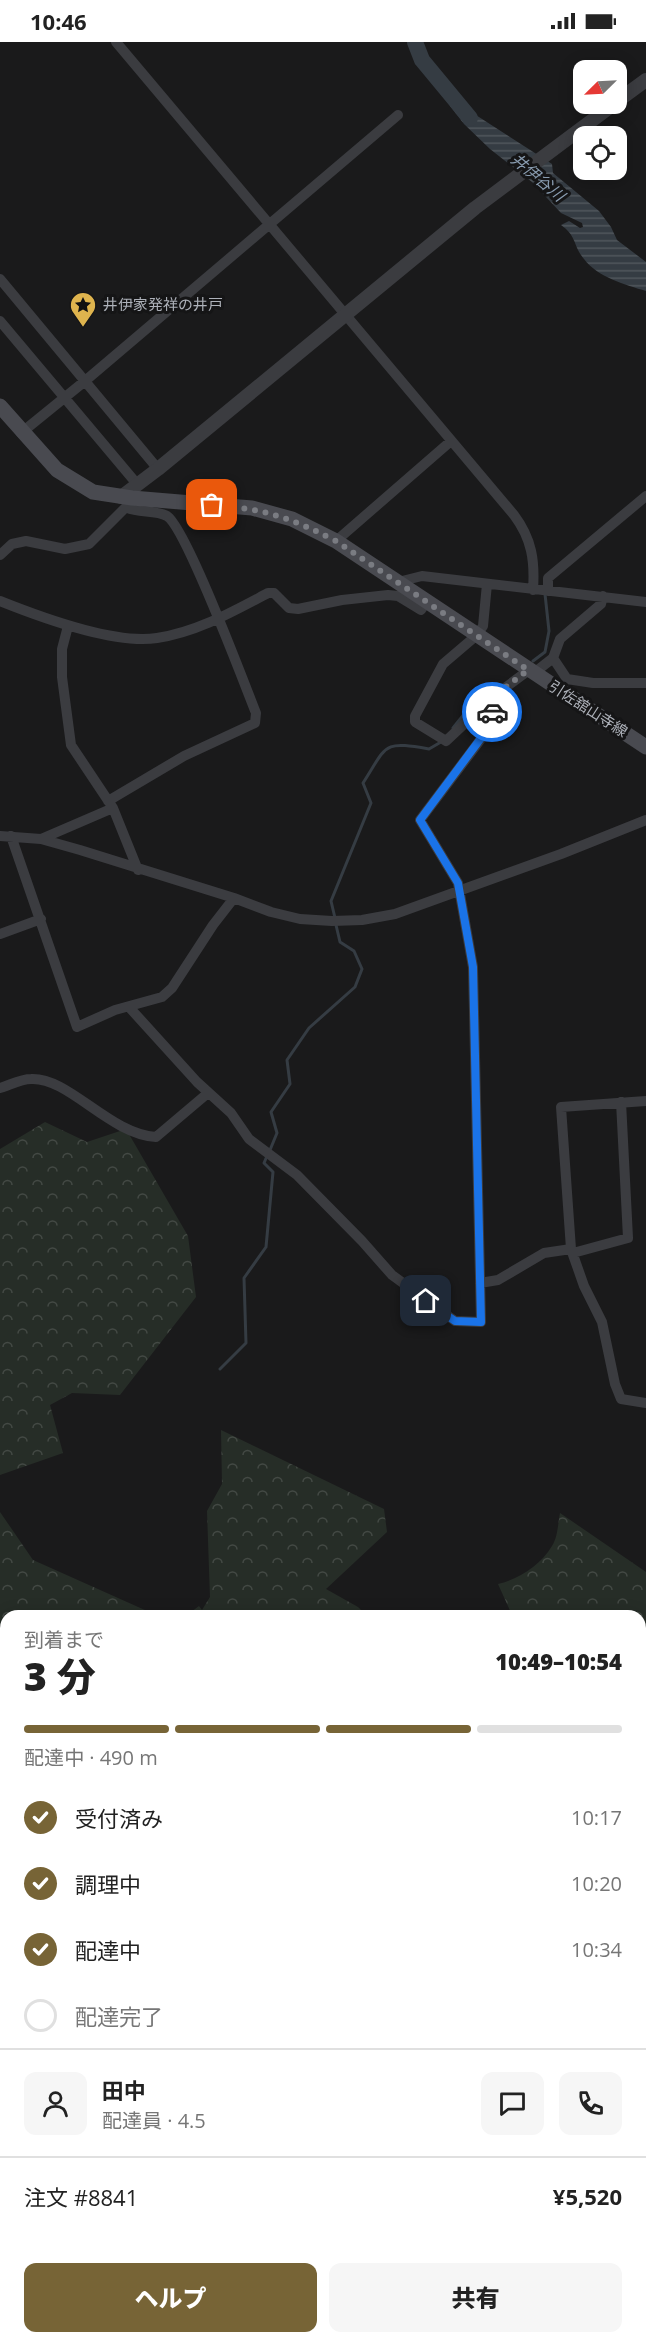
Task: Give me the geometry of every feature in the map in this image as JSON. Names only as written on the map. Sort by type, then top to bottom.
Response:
[{"type":"main road","name":"引佐舘山寺線","points":[[0,406],[21,433],[57,470],[93,492],[252,508],[292,519],[336,541],[646,747]]},
{"type":"street","points":[[116,42],[520,523],[532,550],[533,590]]},
{"type":"street","points":[[627,94],[646,80]]},
{"type":"street","points":[[0,555],[12,544],[26,541],[65,549],[89,544],[118,514],[129,497],[159,469],[485,200],[600,114]]},
{"type":"street","points":[[21,433],[398,115]]},
{"type":"street","points":[[0,279],[159,469]]},
{"type":"street","points":[[0,321],[64,399],[129,497],[136,512],[167,516],[176,525],[218,619],[256,713],[255,723],[184,756],[111,805],[41,839]]},
{"type":"street","points":[[336,541],[451,441]]},
{"type":"street","points":[[548,591],[548,578],[646,496]]},
{"type":"street","points":[[398,582],[422,576],[646,602]]},
{"type":"street","points":[[487,584],[483,626],[477,635],[443,664],[415,716],[415,722],[446,741],[494,696],[553,657],[560,639],[601,604],[603,596]]},
{"type":"street","points":[[0,601],[68,626],[132,638],[154,639],[177,634],[218,619],[267,593],[274,593],[289,608],[298,609],[342,600],[388,596],[398,596],[421,610],[427,602]]},
{"type":"street","points":[[68,626],[62,649],[62,678],[71,745],[111,805],[138,870]]},
{"type":"street","points":[[553,657],[567,679],[593,684],[646,683]]},
{"type":"street","points":[[129,1007],[207,1092],[231,1113],[249,1139],[297,1175],[392,1275],[455,1321],[481,1322],[473,967],[455,876],[420,820],[490,726],[494,696]]},
{"type":"street","points":[[234,898],[213,925],[172,988],[162,997],[115,1011],[77,1027],[41,919],[6,836],[41,839],[234,898],[271,912],[291,917],[332,921],[362,920],[395,914],[646,820]]},
{"type":"street","points":[[0,934],[41,919]]},
{"type":"street","points":[[0,1088],[32,1078],[56,1084],[126,1129],[141,1136],[156,1137],[207,1092]]},
{"type":"street","points":[[646,1101],[561,1107],[572,1251],[584,1286],[602,1322],[615,1384],[621,1400],[646,1403]]},
{"type":"street","points":[[480,1283],[498,1280],[544,1253],[572,1251],[628,1238],[621,1102]]},
{"type":"green space","points":[[45,1122],[87,1142],[126,1129],[188,1236],[196,1297],[120,1395],[72,1393],[50,1405],[63,1453],[0,1475],[0,1149]]},
{"type":"green space","points":[[221,1430],[384,1509],[387,1532],[326,1589],[361,1610],[202,1610],[210,1597],[207,1511],[222,1484]]},
{"type":"green space","points":[[0,1512],[33,1560],[145,1610],[0,1610]]},
{"type":"green space","points":[[560,1513],[646,1572],[646,1610],[510,1610],[498,1584],[514,1579],[536,1565],[547,1553],[557,1534]]},
{"type":"water","points":[[458,98],[465,108],[552,164],[553,173],[599,211],[617,240],[646,262],[646,291],[612,280],[590,265],[581,254],[570,233],[561,225],[569,221],[580,228],[583,227],[582,223],[561,213],[532,182],[490,149],[464,124],[450,106]]},
{"type":"waterway","name":"井伊谷川","points":[[415,42],[422,60],[470,118]]},
{"type":"waterway","points":[[533,661],[545,652],[549,631],[545,594]]},
{"type":"waterway","points":[[453,728],[465,713],[485,698]]},
{"type":"waterway","points":[[335,918],[331,901],[371,803],[363,783],[377,760],[388,748],[402,745],[429,749],[441,742]]},
{"type":"waterway","points":[[270,1150],[277,1133],[271,1112],[290,1084],[287,1060],[309,1028],[355,987],[362,969],[354,951],[340,942],[336,925]]},
{"type":"waterway","points":[[220,1369],[246,1343],[244,1278],[266,1247],[273,1172],[264,1163],[267,1156]]},
{"type":"way so far","points":[[212,505],[252,508],[275,514],[319,532],[336,541],[528,670],[494,696],[492,712]]},
{"type":"place","name":"井伊家発祥の井戸","points":[[83,328]]},
{"type":"route","points":[[426,1301],[455,1321],[481,1322],[473,967],[458,883],[420,820],[490,726],[492,712]]}]
